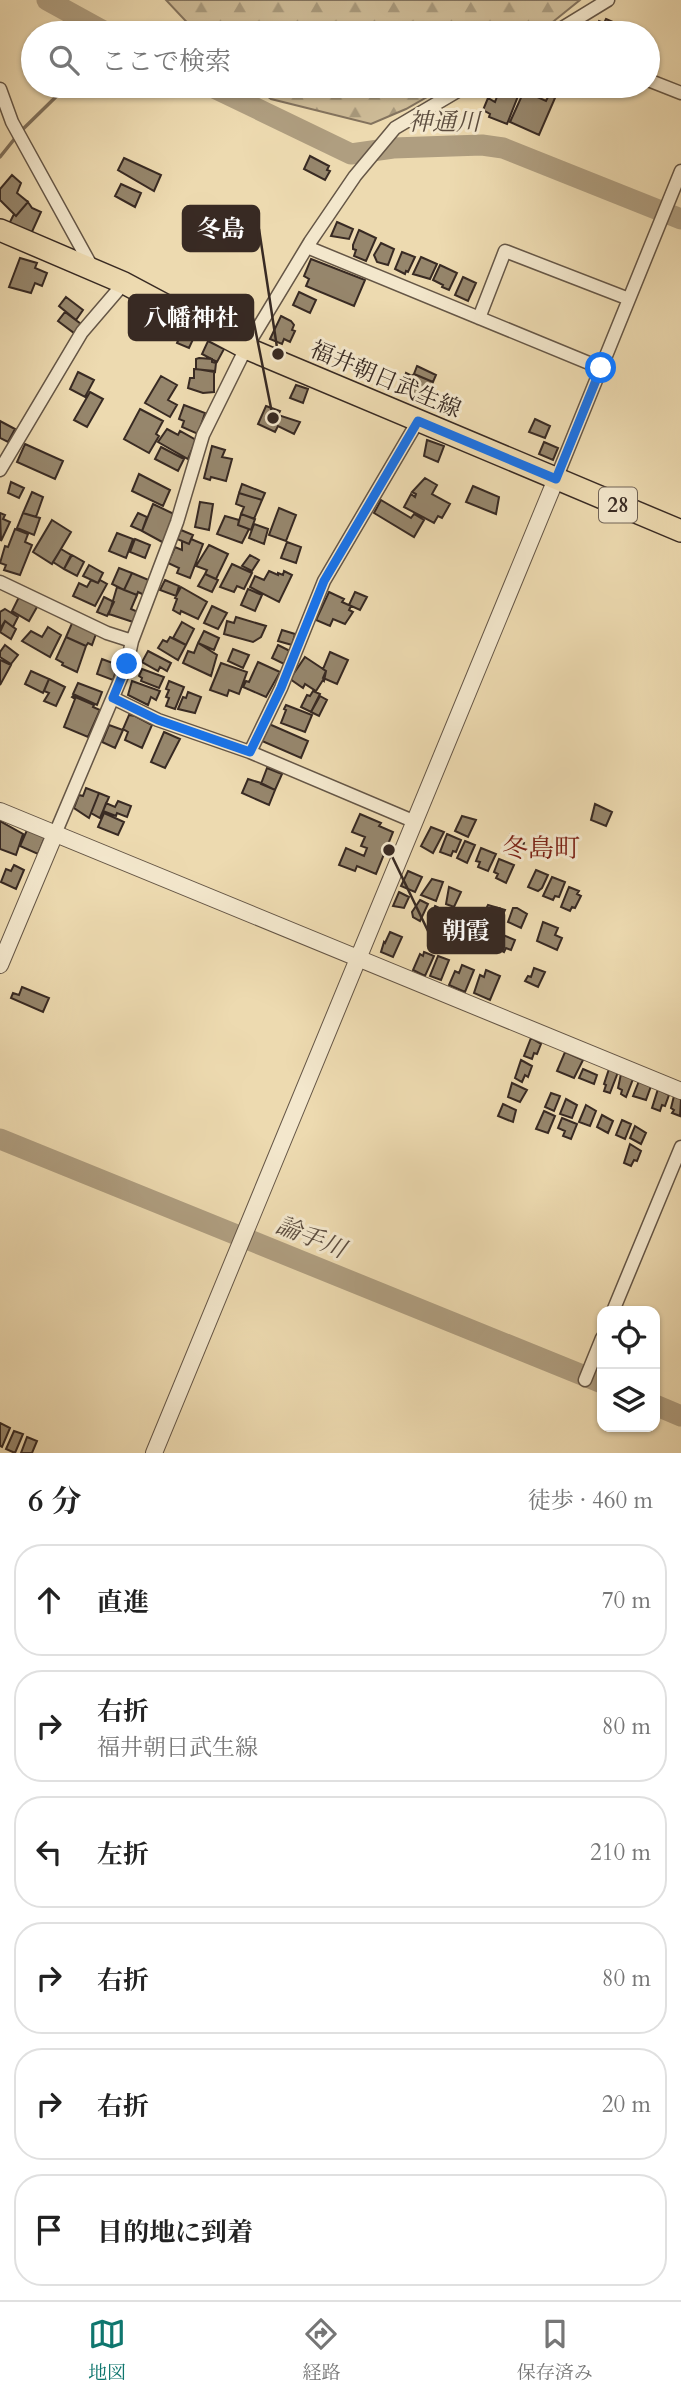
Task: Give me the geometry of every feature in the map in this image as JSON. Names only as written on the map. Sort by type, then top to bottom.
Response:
[{"type":"main road","name":"福井朝日武生線","points":[[0,230],[124,283],[246,348],[681,531]]},
{"type":"street","points":[[574,21],[608,0]]},
{"type":"street","points":[[660,85],[681,93]]},
{"type":"street","points":[[0,89],[12,122],[93,269]]},
{"type":"street","points":[[0,965],[127,664],[132,641],[165,555],[203,435],[246,348],[307,247],[355,176],[394,128],[445,98]]},
{"type":"street","points":[[154,1453],[681,171]]},
{"type":"street","points":[[307,247],[601,368]]},
{"type":"street","points":[[478,318],[505,251],[629,299]]},
{"type":"street","points":[[0,470],[82,332],[124,283]]},
{"type":"street","points":[[250,752],[281,688],[324,581],[418,421]]},
{"type":"street","points":[[0,582],[107,633],[132,641]]},
{"type":"street","points":[[113,698],[158,720],[250,752],[413,821]]},
{"type":"street","points":[[0,811],[681,1091]]},
{"type":"street","points":[[615,1306],[681,1147]]},
{"type":"street","points":[[586,1377],[597,1350]]},
{"type":"green space","points":[[166,0],[580,0],[554,21],[186,21]]},
{"type":"green space","points":[[270,98],[425,98],[371,124]]},
{"type":"building","points":[[488,98],[495,102],[496,98],[517,98],[507,124],[489,117],[490,114],[483,110]]},
{"type":"building","points":[[521,98],[539,98],[546,101],[548,98],[555,98],[539,135],[510,122]]},
{"type":"building","points":[[310,156],[329,166],[327,170],[330,171],[325,180],[304,169]]},
{"type":"building","points":[[124,158],[161,175],[154,191],[118,170]]},
{"type":"building","points":[[12,175],[21,183],[17,193],[28,202],[16,216],[0,200],[0,189]]},
{"type":"building","points":[[121,184],[141,193],[135,207],[115,196]]},
{"type":"building","points":[[28,202],[32,208],[41,212],[31,234],[9,224],[14,214],[16,216]]},
{"type":"building","points":[[337,222],[353,229],[349,239],[331,236]]},
{"type":"building","points":[[359,230],[376,238],[366,261],[354,256],[356,250],[353,245]]},
{"type":"building","points":[[381,243],[394,249],[388,265],[377,262],[374,255]]},
{"type":"building","points":[[402,252],[415,257],[405,274],[395,269]]},
{"type":"building","points":[[421,257],[437,264],[430,279],[413,274]]},
{"type":"building","points":[[20,258],[37,263],[35,268],[47,273],[42,286],[35,283],[31,293],[9,287]]},
{"type":"building","points":[[311,259],[365,280],[354,306],[306,286],[309,279],[304,276]]},
{"type":"building","points":[[440,265],[457,273],[449,290],[433,280]]},
{"type":"building","points":[[463,277],[476,283],[468,301],[455,295]]},
{"type":"building","points":[[299,292],[316,300],[310,313],[293,305]]},
{"type":"building","points":[[66,297],[83,310],[76,320],[59,306]]},
{"type":"building","points":[[65,312],[81,324],[74,333],[58,321]]},
{"type":"building","points":[[281,316],[291,321],[294,325],[292,330],[295,331],[290,342],[284,339],[282,344],[270,339]]},
{"type":"building","points":[[183,329],[195,335],[189,348],[177,343]]},
{"type":"building","points":[[208,341],[224,349],[217,362],[202,354]]},
{"type":"building","points":[[196,359],[212,359],[212,362],[216,363],[215,372],[196,369]]},
{"type":"building","points":[[417,366],[436,375],[433,382],[414,374]]},
{"type":"building","points":[[194,369],[214,371],[214,392],[203,393],[188,388],[190,378],[194,378]]},
{"type":"building","points":[[78,372],[94,380],[85,397],[70,389]]},
{"type":"building","points":[[406,373],[433,382],[425,401],[400,388]]},
{"type":"building","points":[[161,376],[177,385],[168,400],[177,405],[170,417],[145,403]]},
{"type":"building","points":[[296,385],[308,389],[303,403],[290,398]]},
{"type":"building","points":[[90,392],[103,399],[87,427],[74,420]]},
{"type":"building","points":[[184,405],[205,413],[198,434],[182,427],[184,421],[179,419]]},
{"type":"building","points":[[266,406],[280,411],[278,415],[300,422],[294,434],[278,426],[275,432],[258,424]]},
{"type":"building","points":[[140,409],[163,421],[156,434],[159,436],[149,453],[124,439]]},
{"type":"building","points":[[535,419],[550,426],[545,438],[529,432]]},
{"type":"building","points":[[0,421],[15,429],[8,442],[0,438]]},
{"type":"building","points":[[167,429],[178,435],[180,431],[196,440],[188,459],[158,442]]},
{"type":"building","points":[[427,440],[444,446],[438,462],[424,456]]},
{"type":"building","points":[[544,442],[558,448],[553,460],[539,454]]},
{"type":"building","points":[[25,444],[63,461],[55,479],[17,462]]},
{"type":"building","points":[[212,446],[225,450],[222,457],[232,459],[226,481],[204,478]]},
{"type":"building","points":[[161,447],[184,459],[178,471],[155,459]]},
{"type":"building","points":[[139,474],[170,490],[163,506],[132,491]]},
{"type":"building","points":[[425,478],[437,485],[432,494],[450,504],[442,518],[438,516],[434,523],[404,507],[411,494],[415,497],[416,494],[412,492]]},
{"type":"building","points":[[11,482],[24,488],[19,498],[8,493]]},
{"type":"building","points":[[242,484],[265,493],[262,500],[239,493]]},
{"type":"building","points":[[473,486],[499,497],[496,514],[466,502]]},
{"type":"building","points":[[32,492],[43,497],[36,517],[23,513]]},
{"type":"building","points":[[239,493],[262,500],[254,519],[241,514],[244,507],[236,504]]},
{"type":"building","points":[[381,500],[411,518],[414,514],[424,520],[414,537],[374,513]]},
{"type":"building","points":[[200,502],[213,504],[209,530],[195,527]]},
{"type":"building","points":[[153,504],[174,514],[164,543],[142,531]]},
{"type":"building","points":[[279,508],[296,515],[286,541],[269,535]]},
{"type":"building","points":[[0,513],[5,515],[3,519],[10,522],[1,541]]},
{"type":"building","points":[[23,513],[40,518],[34,535],[17,528]]},
{"type":"building","points":[[138,513],[147,517],[142,531],[131,526]]},
{"type":"building","points":[[241,514],[255,519],[251,530],[238,525]]},
{"type":"building","points":[[225,516],[239,520],[238,525],[249,529],[242,543],[217,534]]},
{"type":"building","points":[[52,520],[71,532],[52,564],[33,552]]},
{"type":"building","points":[[254,524],[268,529],[264,544],[249,538]]},
{"type":"building","points":[[15,529],[28,534],[25,542],[32,545],[20,575],[4,570],[6,565],[0,563],[5,546],[8,547]]},
{"type":"building","points":[[181,530],[193,535],[189,544],[177,539]]},
{"type":"building","points":[[117,533],[133,539],[126,558],[109,551]]},
{"type":"building","points":[[135,539],[150,545],[145,558],[130,552]]},
{"type":"building","points":[[191,539],[203,544],[190,578],[177,573],[179,568],[168,563],[175,547],[182,550],[182,541],[189,544]]},
{"type":"building","points":[[287,542],[301,547],[296,563],[281,558]]},
{"type":"building","points":[[209,545],[228,554],[216,579],[205,574],[207,570],[196,566]]},
{"type":"building","points":[[61,549],[71,555],[64,569],[53,562]]},
{"type":"building","points":[[72,555],[84,562],[77,576],[64,569]]},
{"type":"building","points":[[250,555],[259,560],[252,571],[242,566]]},
{"type":"building","points":[[232,564],[252,573],[244,589],[237,586],[234,592],[220,587]]},
{"type":"building","points":[[89,565],[103,573],[98,583],[83,576]]},
{"type":"building","points":[[119,568],[132,573],[124,590],[112,584]]},
{"type":"building","points":[[269,571],[283,575],[284,571],[292,575],[279,602],[250,587],[255,576],[264,580]]},
{"type":"building","points":[[132,573],[151,581],[144,595],[124,590]]},
{"type":"building","points":[[205,574],[218,580],[212,592],[198,586]]},
{"type":"building","points":[[91,580],[98,583],[100,580],[107,584],[95,606],[73,596],[79,583],[87,587]]},
{"type":"building","points":[[165,580],[179,586],[176,596],[160,590]]},
{"type":"building","points":[[117,587],[137,595],[131,609],[138,612],[133,622],[109,614]]},
{"type":"building","points":[[181,587],[207,602],[198,619],[173,610]]},
{"type":"building","points":[[248,589],[262,595],[255,611],[241,605]]},
{"type":"building","points":[[329,592],[344,599],[342,602],[351,606],[349,610],[353,612],[345,624],[333,619],[330,626],[316,620]]},
{"type":"building","points":[[355,592],[367,597],[360,610],[349,605]]},
{"type":"building","points":[[20,595],[37,607],[29,621],[12,611]]},
{"type":"building","points":[[104,597],[114,602],[107,616],[97,612]]},
{"type":"building","points":[[212,606],[227,613],[218,629],[204,623]]},
{"type":"building","points":[[5,609],[18,617],[13,627],[5,621],[0,629],[0,612]]},
{"type":"building","points":[[236,617],[266,626],[261,637],[253,642],[224,634],[227,621],[234,623]]},
{"type":"building","points":[[5,621],[16,629],[11,639],[0,632]]},
{"type":"building","points":[[73,621],[97,631],[92,645],[88,643],[86,646],[66,637]]},
{"type":"building","points":[[182,622],[194,629],[186,645],[173,638]]},
{"type":"building","points":[[48,627],[61,635],[50,657],[22,641],[31,631],[42,637]]},
{"type":"building","points":[[282,630],[295,634],[292,645],[278,641]]},
{"type":"building","points":[[204,631],[219,638],[214,650],[198,643]]},
{"type":"building","points":[[66,637],[86,646],[77,672],[56,659]]},
{"type":"building","points":[[170,637],[186,645],[178,660],[158,648],[163,640],[167,642]]},
{"type":"building","points":[[198,643],[217,655],[211,676],[183,663],[188,651],[194,653]]},
{"type":"building","points":[[5,645],[18,655],[11,664],[0,657]]},
{"type":"building","points":[[278,645],[290,651],[284,664],[272,658]]},
{"type":"building","points":[[233,649],[249,655],[243,668],[228,661]]},
{"type":"building","points":[[148,651],[171,663],[167,671],[160,667],[158,671],[142,662]]},
{"type":"building","points":[[330,652],[348,660],[337,684],[323,678],[326,671],[323,669]]},
{"type":"building","points":[[305,657],[326,671],[324,681],[316,691],[305,684],[303,688],[290,679]]},
{"type":"building","points":[[102,659],[118,665],[113,680],[97,674]]},
{"type":"building","points":[[0,660],[11,665],[0,685]]},
{"type":"building","points":[[258,662],[280,672],[266,697],[243,687],[246,681],[249,682]]},
{"type":"building","points":[[221,663],[247,672],[239,694],[229,690],[227,696],[210,690]]},
{"type":"building","points":[[142,669],[164,677],[159,688],[141,681],[139,676]]},
{"type":"building","points":[[31,671],[49,679],[43,693],[25,684]]},
{"type":"building","points":[[49,679],[65,687],[56,706],[44,701],[49,693],[44,691]]},
{"type":"building","points":[[132,681],[160,691],[156,700],[151,697],[148,705],[128,695]]},
{"type":"building","points":[[169,681],[184,687],[175,709],[166,706]]},
{"type":"building","points":[[78,683],[102,692],[97,705],[73,694]]},
{"type":"building","points":[[313,691],[320,694],[311,712],[301,707],[307,695],[310,696]]},
{"type":"building","points":[[188,692],[201,697],[195,713],[178,709]]},
{"type":"building","points":[[73,696],[100,710],[88,737],[64,727],[75,699]]},
{"type":"building","points":[[320,696],[327,700],[319,716],[311,712]]},
{"type":"building","points":[[286,705],[312,715],[305,732],[281,723]]},
{"type":"building","points":[[129,715],[152,725],[142,748],[125,740],[128,732],[123,729]]},
{"type":"building","points":[[269,724],[308,741],[301,758],[262,741]]},
{"type":"building","points":[[109,725],[123,730],[115,748],[102,742]]},
{"type":"building","points":[[164,732],[180,739],[165,768],[151,762]]},
{"type":"building","points":[[267,768],[282,774],[275,790],[261,784]]},
{"type":"building","points":[[248,779],[275,790],[269,805],[242,793]]},
{"type":"building","points":[[86,788],[99,793],[89,818],[74,808],[79,795],[83,796]]},
{"type":"building","points":[[99,793],[109,797],[100,818],[91,813]]},
{"type":"building","points":[[118,801],[131,806],[127,817],[103,811],[106,803],[115,807]]},
{"type":"building","points":[[595,804],[612,812],[606,826],[591,820]]},
{"type":"building","points":[[104,813],[124,822],[118,835],[98,827]]},
{"type":"building","points":[[360,814],[381,823],[379,826],[393,832],[376,874],[357,866],[355,871],[339,865],[346,848],[364,856],[367,848],[361,846],[365,837],[352,832]]},
{"type":"building","points":[[462,816],[476,820],[468,837],[455,831]]},
{"type":"building","points":[[0,821],[23,834],[16,855],[0,849]]},
{"type":"building","points":[[431,827],[444,832],[433,853],[421,846]]},
{"type":"building","points":[[27,830],[45,837],[38,854],[20,846]]},
{"type":"building","points":[[447,834],[461,840],[456,852],[453,851],[451,856],[440,852]]},
{"type":"building","points":[[510,835],[524,843],[519,856],[508,852],[514,844],[508,841]]},
{"type":"building","points":[[465,841],[475,845],[467,863],[457,858]]},
{"type":"building","points":[[481,848],[496,854],[488,871],[478,867],[480,862],[476,861]]},
{"type":"building","points":[[499,859],[514,865],[506,883],[496,878],[498,874],[494,872]]},
{"type":"building","points":[[14,865],[24,870],[16,889],[1,882],[6,869],[11,871]]},
{"type":"building","points":[[536,870],[548,875],[538,891],[528,887]]},
{"type":"building","points":[[408,871],[422,877],[415,892],[401,886]]},
{"type":"building","points":[[552,877],[565,882],[559,897],[555,896],[553,900],[543,896]]},
{"type":"building","points":[[432,879],[443,882],[436,901],[421,895]]},
{"type":"building","points":[[449,887],[461,892],[454,907],[446,904]]},
{"type":"building","points":[[569,887],[579,891],[577,894],[581,896],[575,908],[572,907],[570,911],[561,907]]},
{"type":"building","points":[[399,892],[409,897],[404,908],[393,906]]},
{"type":"building","points":[[420,900],[428,904],[420,921],[413,917],[412,912]]},
{"type":"building","points":[[488,905],[505,910],[498,926],[486,921],[488,915],[484,913]]},
{"type":"building","points":[[435,906],[445,911],[440,925],[429,920]]},
{"type":"building","points":[[513,908],[527,914],[521,928],[508,922]]},
{"type":"building","points":[[543,922],[558,928],[555,935],[562,938],[557,950],[537,941]]},
{"type":"building","points":[[390,932],[402,937],[393,957],[381,952]]},
{"type":"building","points":[[503,935],[515,940],[511,950],[506,948],[504,952],[497,948]]},
{"type":"building","points":[[424,952],[434,956],[425,976],[413,970],[420,954],[423,956]]},
{"type":"building","points":[[438,956],[449,960],[441,980],[430,976]]},
{"type":"building","points":[[462,965],[474,970],[465,992],[449,985],[455,971],[459,973]]},
{"type":"building","points":[[534,968],[545,972],[538,987],[525,981],[528,976],[531,977]]},
{"type":"building","points":[[486,970],[500,976],[490,1000],[474,993],[480,975],[484,977]]},
{"type":"building","points":[[22,987],[49,998],[43,1012],[11,998],[13,993],[19,995]]},
{"type":"building","points":[[531,1038],[541,1044],[532,1059],[524,1056]]},
{"type":"building","points":[[565,1052],[583,1060],[574,1078],[557,1071]]},
{"type":"building","points":[[521,1060],[532,1066],[528,1077],[525,1075],[522,1082],[515,1078]]},
{"type":"building","points":[[583,1069],[597,1075],[594,1084],[579,1078]]},
{"type":"building","points":[[609,1069],[618,1072],[610,1093],[604,1091]]},
{"type":"building","points":[[621,1074],[633,1079],[626,1097],[618,1088]]},
{"type":"building","points":[[639,1081],[651,1086],[646,1100],[633,1096]]},
{"type":"building","points":[[512,1083],[527,1090],[520,1102],[508,1097]]},
{"type":"building","points":[[658,1089],[669,1095],[660,1111],[652,1108]]},
{"type":"building","points":[[551,1093],[560,1096],[554,1111],[545,1107]]},
{"type":"building","points":[[674,1096],[681,1099],[680,1116],[672,1113]]},
{"type":"building","points":[[566,1099],[577,1105],[572,1118],[560,1114]]},
{"type":"building","points":[[503,1104],[516,1110],[513,1122],[498,1116]]},
{"type":"building","points":[[586,1105],[596,1111],[590,1126],[579,1122]]},
{"type":"building","points":[[544,1111],[555,1116],[548,1133],[536,1129]]},
{"type":"building","points":[[602,1115],[613,1121],[608,1133],[597,1127]]},
{"type":"building","points":[[562,1118],[577,1124],[571,1139],[563,1136],[565,1131],[558,1128]]},
{"type":"building","points":[[622,1120],[631,1124],[625,1139],[616,1135]]},
{"type":"building","points":[[635,1126],[646,1133],[641,1144],[630,1138]]},
{"type":"building","points":[[630,1144],[641,1151],[637,1161],[634,1160],[631,1166],[624,1163]]},
{"type":"building","points":[[0,1423],[10,1428],[2,1447],[0,1446]]},
{"type":"building","points":[[14,1431],[23,1434],[15,1453],[6,1449]]},
{"type":"building","points":[[27,1437],[37,1441],[32,1453],[21,1453]]},
{"type":"waterway","name":"神通川","points":[[47,0],[85,21]]},
{"type":"waterway","points":[[21,131],[55,98]]},
{"type":"waterway","name":"神通川","points":[[235,98],[351,154],[393,148],[482,145],[503,148],[681,219]]},
{"type":"waterway","points":[[0,157],[16,137]]},
{"type":"waterway","name":"論手川","points":[[0,1139],[597,1381]]},
{"type":"waterway","name":"論手川","points":[[660,1407],[681,1416]]},
{"type":"place","name":"冬島","points":[[278,354]]},
{"type":"place","name":"八幡神社","points":[[273,418]]},
{"type":"place","name":"朝霞","points":[[389,850]]},
{"type":"district","name":"冬島町","points":[[541,848]]},
{"type":"route","points":[[127,664],[113,698],[158,720],[250,752],[281,688],[324,581],[418,421],[556,479],[601,368]]}]
